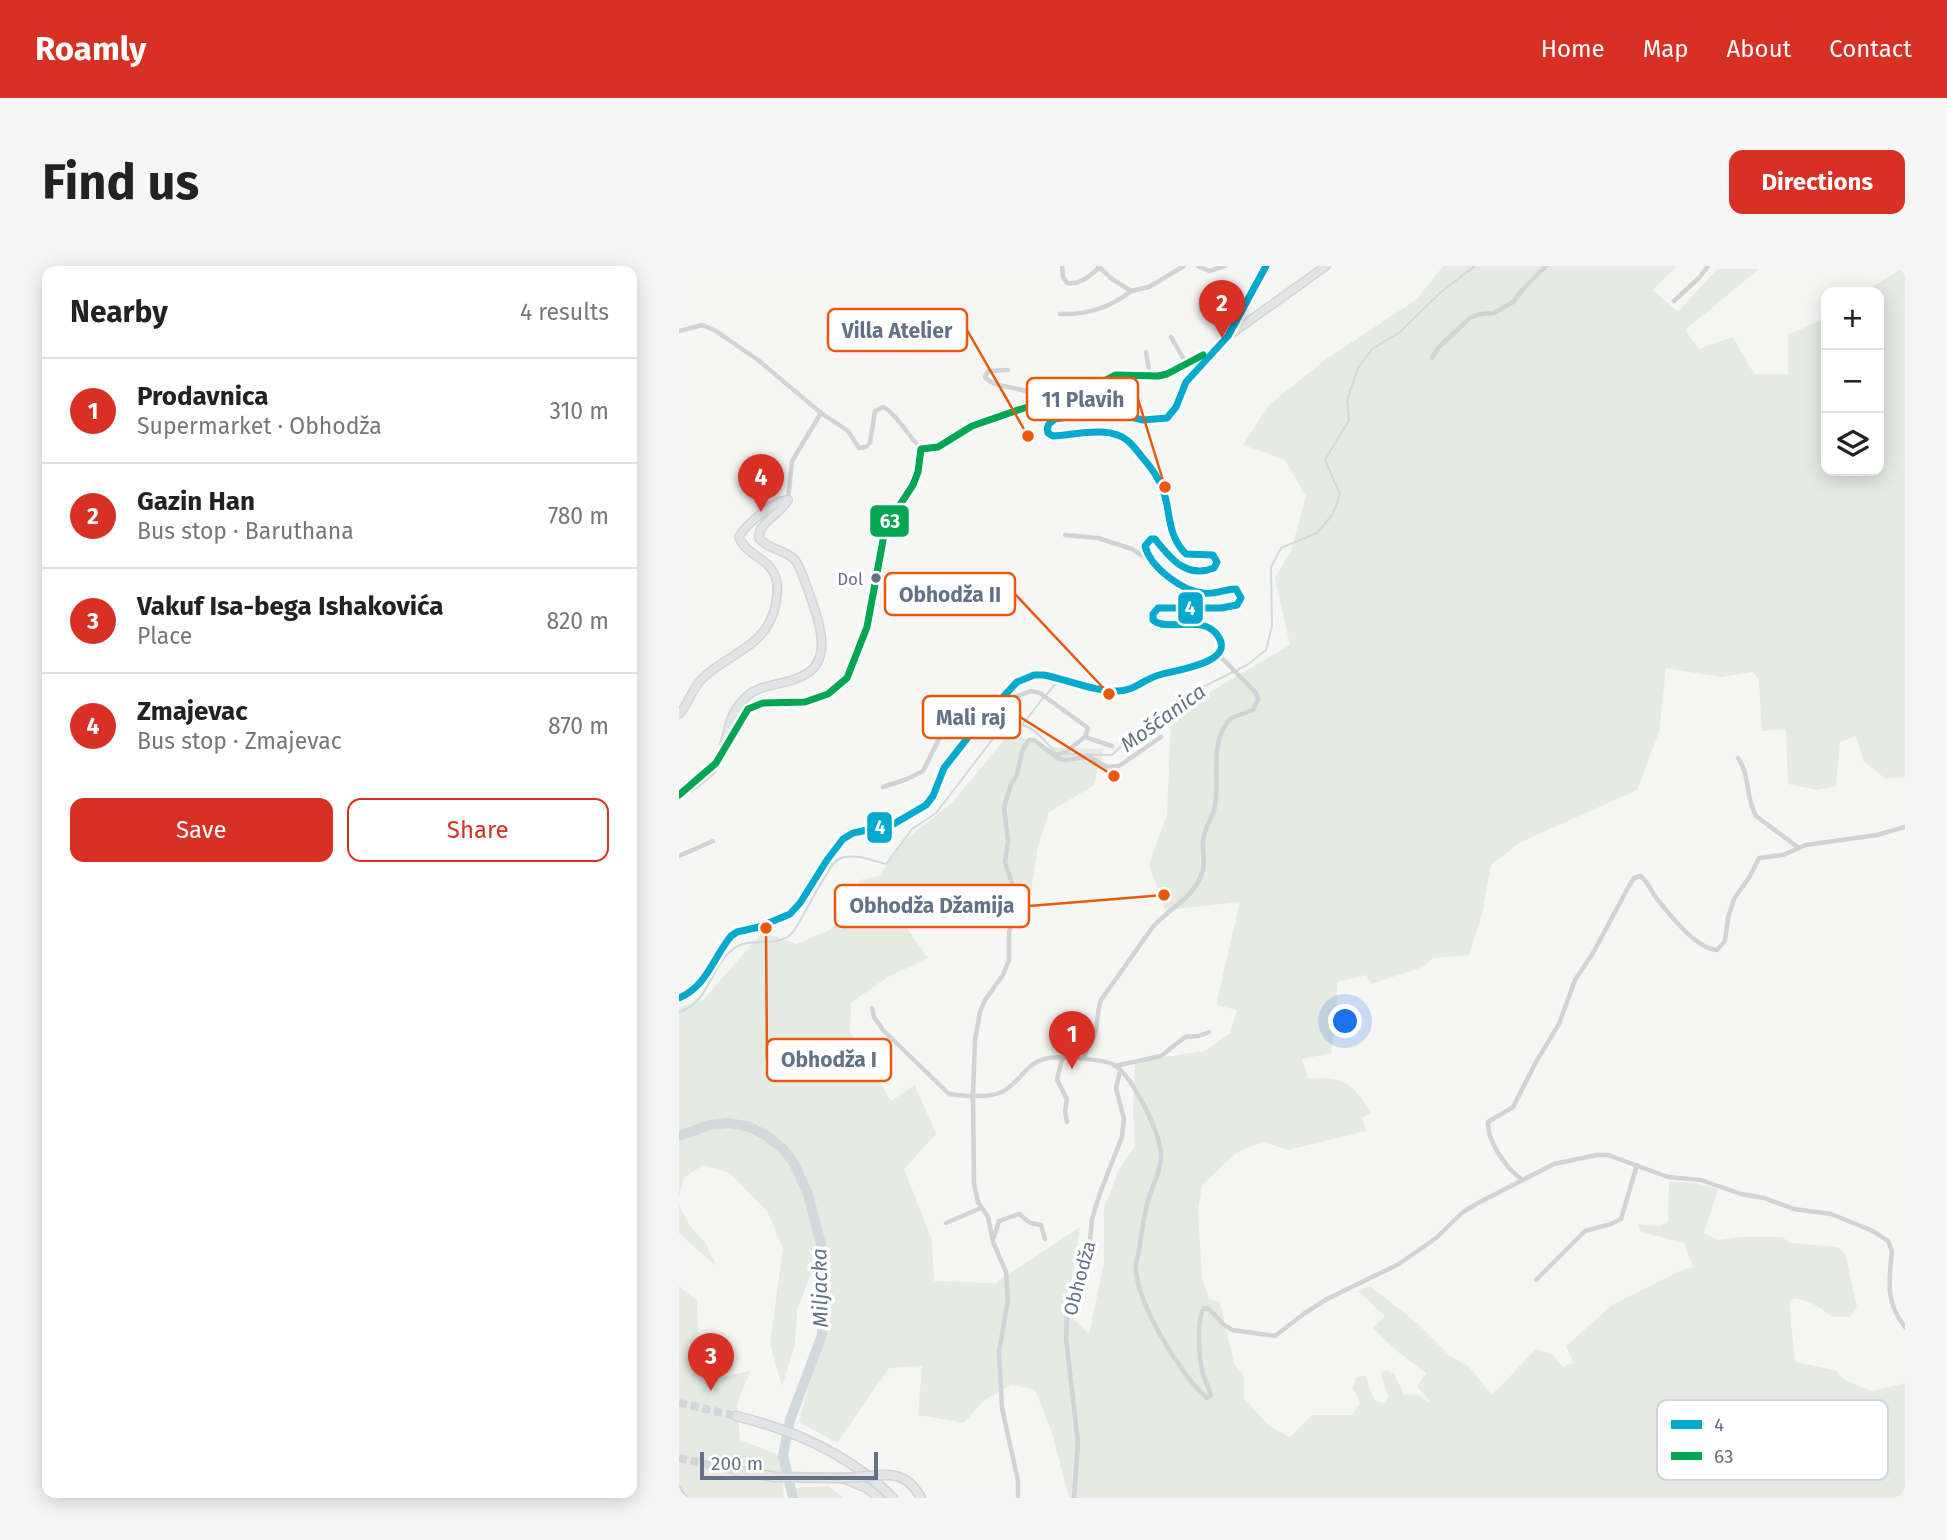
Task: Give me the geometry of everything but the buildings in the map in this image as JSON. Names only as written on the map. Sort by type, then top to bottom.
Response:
[{"type":"main road","points":[[679,998],[691,993],[701,984],[731,936],[790,914],[843,839],[853,833],[892,825],[926,805],[933,796],[944,768],[980,722],[1017,682],[1034,675],[1054,677],[1103,690],[1129,691],[1155,676],[1210,661],[1219,654],[1221,642],[1216,633],[1196,624],[1159,624],[1153,620],[1156,609],[1163,606],[1231,607],[1239,602],[1239,592],[1233,589],[1212,594],[1192,590],[1175,581],[1153,562],[1145,546],[1151,539],[1155,539],[1172,562],[1185,568],[1208,570],[1214,568],[1217,562],[1213,555],[1186,554],[1177,544],[1156,473],[1128,440],[1121,436],[1103,432],[1053,436],[1048,433],[1048,425],[1055,419],[1105,411],[1143,420],[1167,418],[1176,407],[1186,382],[1205,363],[1210,353],[1228,336],[1326,266]]},
{"type":"main road","points":[[679,714],[703,677],[752,644],[766,630],[772,619],[778,590],[775,574],[742,544],[739,537],[743,530],[779,500],[788,500],[761,528],[759,538],[789,555],[799,568],[820,628],[820,655],[808,674],[791,682],[756,690],[747,696],[736,707],[720,758],[679,795]]},
{"type":"main road","points":[[736,1416],[792,1432],[836,1455],[893,1498]]},
{"type":"main road","points":[[736,1471],[800,1478],[884,1475],[903,1478],[911,1483],[921,1498]]},
{"type":"main road","points":[[843,1478],[867,1488],[879,1498]]},
{"type":"street","points":[[1062,266],[1063,277],[1067,283],[1082,282],[1098,267],[1131,291]]},
{"type":"street","points":[[1060,314],[1082,314],[1103,308],[1131,291],[1149,287],[1184,266]]},
{"type":"street","points":[[1198,266],[1209,271],[1225,266]]},
{"type":"street","points":[[1228,336],[1266,266]]},
{"type":"street","points":[[1432,358],[1471,317],[1494,313],[1513,302],[1546,266]]},
{"type":"street","points":[[1674,301],[1708,266]]},
{"type":"street","points":[[679,331],[702,326],[716,331],[758,360],[821,413],[848,431],[856,445],[866,447],[871,439],[876,411],[883,407],[889,409],[903,430],[921,449]]},
{"type":"street","points":[[1171,337],[1186,363]]},
{"type":"street","points":[[1146,352],[1150,376]]},
{"type":"street","points":[[921,449],[938,447],[972,426],[1094,387],[1116,375],[1167,374],[1210,353]]},
{"type":"street","points":[[1008,370],[988,371],[985,377],[991,382],[1031,393],[1041,403]]},
{"type":"street","points":[[788,500],[792,461],[821,413]]},
{"type":"street","points":[[720,758],[748,709],[762,703],[805,702],[828,694],[847,678],[867,627],[884,535],[918,472],[921,449]]},
{"type":"street","points":[[1065,535],[1098,538],[1132,549],[1153,562]]},
{"type":"street","points":[[1084,1058],[1085,1049],[1096,1031],[1101,1000],[1152,928],[1188,895],[1203,872],[1204,832],[1215,806],[1215,771],[1219,740],[1231,718],[1253,709],[1258,699],[1256,693],[1219,654]]},
{"type":"street","points":[[995,705],[1031,691],[1040,693],[1087,728],[1086,737],[1056,755]]},
{"type":"street","points":[[884,787],[923,771],[941,735],[952,725],[980,722]]},
{"type":"street","points":[[1086,737],[1112,746]]},
{"type":"street","points":[[1018,1498],[1018,1481],[1002,1408],[999,1351],[1008,1301],[1006,1272],[974,1184],[972,1094],[975,1040],[980,1012],[1007,965],[1009,933],[1017,907],[1005,862],[1008,841],[1004,807],[1023,749],[1029,740],[1034,740],[1065,760],[1090,757],[1107,767],[1119,766],[1161,737]]},
{"type":"street","points":[[1738,758],[1746,771],[1752,809],[1756,816],[1799,848]]},
{"type":"street","points":[[1521,1179],[1513,1174],[1494,1145],[1488,1122],[1513,1107],[1559,1024],[1575,980],[1594,953],[1619,901],[1634,878],[1640,876],[1644,879],[1658,899],[1701,946],[1717,950],[1725,941],[1734,898],[1759,859],[1783,855],[1830,840],[1877,835],[1905,827]]},
{"type":"street","points":[[679,856],[713,841]]},
{"type":"street","points":[[872,1008],[874,1017],[883,1030],[949,1094],[992,1095],[1003,1091],[1038,1061],[1050,1057],[1084,1058],[1115,1066],[1161,1056],[1185,1037],[1209,1032]]},
{"type":"street","points":[[1062,1058],[1057,1080],[1067,1099],[1067,1122]]},
{"type":"street","points":[[1115,1066],[1151,1117],[1161,1151],[1158,1178],[1148,1199],[1135,1271],[1152,1318],[1173,1358],[1207,1398],[1211,1395],[1203,1375],[1199,1344],[1201,1313],[1204,1308],[1209,1309],[1232,1330],[1275,1336],[1305,1312],[1327,1299],[1399,1264],[1436,1238],[1463,1212],[1521,1179],[1554,1164],[1603,1154],[1660,1175],[1701,1180],[1794,1209],[1831,1214],[1873,1231],[1890,1245],[1892,1251],[1888,1290],[1899,1319],[1905,1327]]},
{"type":"street","name":"Obhodža","points":[[1074,1498],[1079,1443],[1066,1338],[1067,1314],[1089,1252],[1092,1219],[1122,1137],[1124,1119],[1116,1088],[1120,1072]]},
{"type":"street","points":[[1536,1280],[1585,1231],[1621,1219],[1637,1165]]},
{"type":"street","points":[[946,1223],[981,1208]]},
{"type":"street","points":[[993,1241],[999,1221],[1019,1214],[1030,1223],[1041,1225],[1045,1239]]},
{"type":"street","points":[[679,1488],[687,1498]]},
{"type":"shaded area","points":[[1443,266],[1677,266],[1653,290],[1678,312],[1717,269],[1759,269],[1685,330],[1699,349],[1733,337],[1754,374],[1788,374],[1788,335],[1821,320],[1821,476],[1884,476],[1884,287],[1873,287],[1905,266],[1905,777],[1886,779],[1864,762],[1856,736],[1840,742],[1836,786],[1817,790],[1788,784],[1786,729],[1762,731],[1759,680],[1753,672],[1721,677],[1666,668],[1659,732],[1637,790],[1519,843],[1491,865],[1482,914],[1469,955],[1433,958],[1423,967],[1371,984],[1366,975],[1337,982],[1336,1023],[1331,1053],[1302,1059],[1308,1079],[1331,1079],[1353,1088],[1371,1113],[1362,1118],[1366,1131],[1288,1150],[1265,1142],[1236,1153],[1202,1185],[1198,1211],[1202,1278],[1209,1299],[1220,1302],[1234,1363],[1244,1376],[1244,1398],[1269,1426],[1290,1437],[1312,1415],[1352,1415],[1360,1403],[1353,1388],[1356,1377],[1365,1376],[1375,1401],[1385,1403],[1388,1396],[1381,1374],[1386,1370],[1394,1373],[1404,1395],[1418,1394],[1428,1403],[1430,1401],[1417,1386],[1426,1373],[1398,1352],[1373,1328],[1385,1316],[1358,1291],[1370,1286],[1417,1323],[1449,1355],[1469,1367],[1492,1395],[1536,1349],[1552,1354],[1563,1367],[1573,1363],[1566,1346],[1612,1305],[1693,1267],[1684,1243],[1641,1232],[1638,1225],[1661,1226],[1668,1222],[1669,1181],[1695,1183],[1718,1189],[1704,1233],[1718,1240],[1782,1237],[1790,1243],[1837,1247],[1845,1253],[1857,1307],[1850,1317],[1833,1317],[1812,1303],[1795,1298],[1789,1301],[1795,1362],[1835,1370],[1845,1380],[1872,1391],[1905,1383],[1905,1498],[1069,1498],[1053,1436],[1035,1389],[1011,1385],[983,1401],[964,1423],[918,1415],[922,1366],[889,1368],[837,1443],[799,1422],[832,1301],[818,1255],[797,1310],[795,1345],[782,1386],[770,1344],[783,1248],[767,1211],[730,1173],[703,1165],[684,1178],[679,1196],[679,1008],[703,1000],[763,932],[796,944],[830,930],[850,902],[860,880],[879,876],[902,842],[951,804],[1010,733],[1046,747],[1104,749],[1093,786],[1049,812],[1038,846],[1028,910],[996,917],[954,905],[897,914],[928,958],[886,978],[851,1003],[850,1032],[891,1101],[915,1085],[936,1134],[904,1169],[932,1240],[934,1281],[995,1283],[1080,1227],[1067,1313],[1089,1334],[1104,1263],[1104,1209],[1118,1171],[1135,1146],[1135,1061],[1205,1051],[1230,1033],[1237,1010],[1216,1005],[1240,902],[1165,910],[1149,865],[1167,814],[1171,723],[1213,690],[1290,645],[1275,578],[1291,551],[1306,496],[1285,460],[1243,445],[1269,405],[1325,360],[1417,299]]},
{"type":"shaded area","points":[[679,1205],[689,1225],[707,1245],[716,1266],[679,1233]]},
{"type":"shaded area","points":[[679,1286],[697,1301],[699,1354],[713,1379],[750,1371],[737,1404],[740,1440],[781,1456],[784,1498],[679,1498]]},
{"type":"shaded area","points":[[828,1486],[844,1498],[799,1498],[795,1488]]},
{"type":"waterway","name":"Mošćanica","points":[[1065,754],[1112,755],[1130,738],[1155,728],[1193,692],[1247,665],[1266,650],[1272,626],[1271,567],[1281,548],[1317,533],[1333,514],[1340,494],[1325,460],[1349,420],[1347,400],[1358,368],[1372,349],[1400,332],[1441,292],[1475,266]]},
{"type":"waterway","points":[[1047,694],[1057,682]]},
{"type":"waterway","points":[[1023,724],[1043,698]]},
{"type":"waterway","name":"Mošćanica","points":[[679,1012],[689,1007],[704,992],[725,956],[733,949],[746,943],[777,941],[792,933],[825,876],[839,859],[856,857],[886,864],[912,829],[936,813],[995,736],[1005,729],[1013,725],[1028,727],[1056,753]]},
{"type":"waterway","name":"Miljacka","points":[[679,1136],[709,1125],[728,1123],[750,1127],[783,1149],[794,1163],[808,1194],[824,1256],[822,1335],[790,1420],[783,1455],[793,1498]]},
{"type":"tunnel","points":[[679,1403],[736,1416]]},
{"type":"tunnel","points":[[679,1458],[736,1471]]},
{"type":"transit line","name":"4","points":[[679,998],[689,993],[703,979],[731,936],[790,914],[843,839],[853,833],[892,825],[926,805],[933,796],[944,768],[980,722],[1017,682],[1034,675],[1044,675],[1108,691],[1123,691],[1156,676],[1200,664],[1219,653],[1221,646],[1212,629],[1195,624],[1167,625],[1153,620],[1153,614],[1158,608],[1221,608],[1237,605],[1241,598],[1236,589],[1207,593],[1186,588],[1168,577],[1153,562],[1145,546],[1151,539],[1155,539],[1173,559],[1187,569],[1204,571],[1214,568],[1217,562],[1213,555],[1186,554],[1181,549],[1172,531],[1163,491],[1151,468],[1132,444],[1121,436],[1102,432],[1053,436],[1048,433],[1047,428],[1055,419],[1105,411],[1143,420],[1167,418],[1176,407],[1186,382],[1228,336],[1266,266]]},
{"type":"transit line","name":"63","points":[[679,795],[716,763],[748,709],[763,703],[805,702],[828,694],[847,678],[867,627],[884,535],[890,520],[913,485],[921,449],[938,447],[972,426],[1082,392],[1116,375],[1167,374],[1203,355]]},
{"type":"place","name":"Gazin Han","points":[[1222,338]]},
{"type":"place","name":"Villa Atelier","points":[[1028,436]]},
{"type":"place","name":"11 Plavih","points":[[1165,487]]},
{"type":"place","name":"Zmajevac","points":[[761,512]]},
{"type":"place","name":"Dol","points":[[876,578]]},
{"type":"place","name":"Obhodža II","points":[[1109,694]]},
{"type":"place","name":"Mali raj","points":[[1114,776]]},
{"type":"place","name":"Obhodža Džamija","points":[[1164,895]]},
{"type":"place","name":"Obhodža I","points":[[766,928]]},
{"type":"place","name":"Prodavnica","points":[[1072,1069]]},
{"type":"place","name":"Vakuf Isa-bega Ishakovića","points":[[711,1391]]}]
